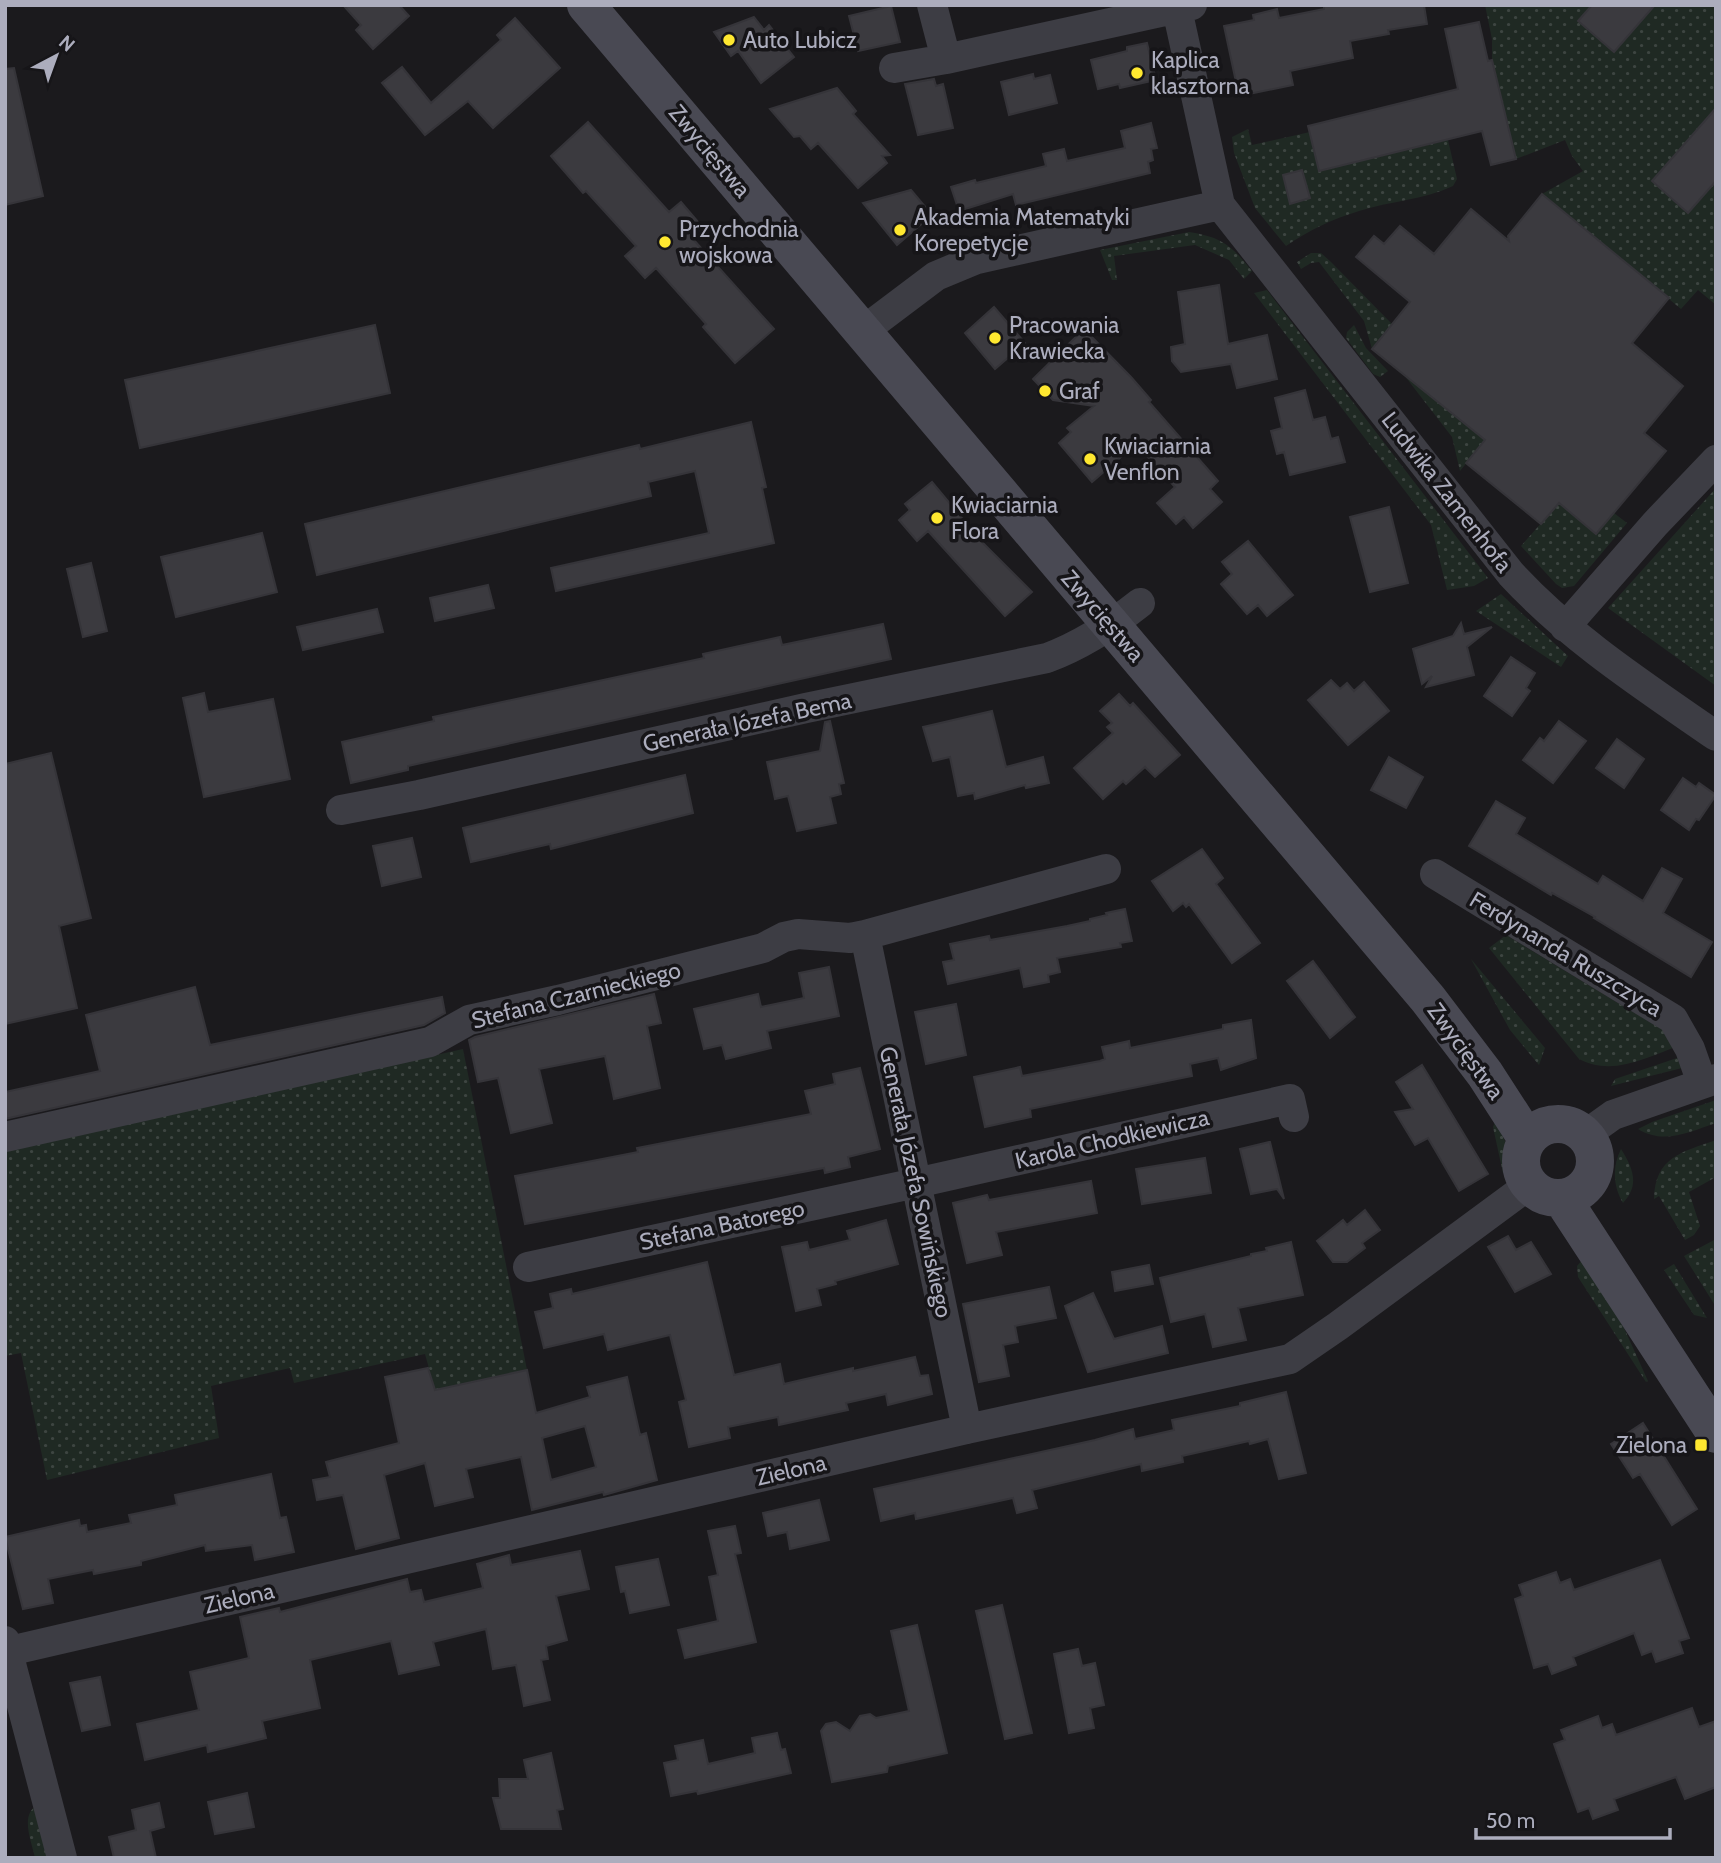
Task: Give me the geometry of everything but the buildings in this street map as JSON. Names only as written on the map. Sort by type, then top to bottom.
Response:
[{"type":"main road","name":"Zwycięstwa","points":[[586,5],[863,331],[1126,615],[1428,999],[1485,1074],[1527,1139]]},
{"type":"main road","points":[[1552,1124],[1563,1124],[1575,1127],[1586,1135],[1595,1153],[1593,1174],[1579,1192],[1563,1200],[1546,1197],[1529,1185],[1522,1174],[1520,1162],[1527,1139],[1538,1129],[1552,1124]]},
{"type":"main road","points":[[1563,1200],[1716,1434]]},
{"type":"street","points":[[932,5],[946,59]]},
{"type":"street","points":[[894,68],[1184,7]]},
{"type":"street","name":"Ludwika Zamenhofa","points":[[1184,7],[1220,205],[1511,575],[1539,605],[1606,659],[1716,736]]},
{"type":"street","points":[[863,331],[936,276],[977,259],[1220,205]]},
{"type":"street","points":[[1565,627],[1655,524],[1716,460]]},
{"type":"street","name":"Generała Józefa Bema","points":[[341,810],[1047,658],[1074,648],[1126,615]]},
{"type":"street","name":"Stefana Czarnieckiego","points":[[5,1137],[430,1042],[469,1020],[762,948],[784,937],[798,934],[850,938],[865,935],[1106,869]]},
{"type":"street","name":"Ferdynanda Ruszczyca","points":[[1435,874],[1673,1019],[1709,1081],[1613,1115],[1586,1135]]},
{"type":"street","name":"Generała Józefa Sowińskiego","points":[[865,935],[967,1429]]},
{"type":"street","name":"Karola Chodkiewicza","points":[[916,1183],[1290,1099],[1294,1117]]},
{"type":"street","name":"Stefana Batorego","points":[[528,1267],[916,1183]]},
{"type":"street","name":"Zielona","points":[[6,1648],[967,1429],[1290,1359],[1529,1185]]},
{"type":"street","points":[[6,1648],[62,1858]]},
{"type":"shaded area","points":[[1485,5],[1716,5],[1716,305],[1698,290],[1681,309],[1542,194],[1583,171],[1565,140],[1516,159],[1492,60],[1492,39]]},
{"type":"shaded area","points":[[1248,129],[1252,145],[1310,132],[1320,171],[1448,140],[1457,179],[1453,186],[1442,191],[1340,218],[1312,230],[1286,246],[1255,208],[1234,153],[1232,137]]},
{"type":"shaded area","points":[[1189,232],[1225,244],[1252,271],[1244,279],[1229,260],[1195,245],[1114,256],[1117,280],[1112,280],[1100,250]]},
{"type":"shaded area","points":[[1311,253],[1321,253],[1392,324],[1372,349],[1364,321],[1319,262],[1301,269],[1297,262]]},
{"type":"shaded area","points":[[1267,290],[1488,578],[1474,586],[1447,590],[1431,525],[1254,293]]},
{"type":"shaded area","points":[[1354,325],[1366,348],[1388,371],[1380,377],[1373,374],[1346,338],[1347,332]]},
{"type":"shaded area","points":[[1404,375],[1485,440],[1460,471],[1452,437]]},
{"type":"shaded area","points":[[1716,488],[1716,686],[1608,608]]},
{"type":"shaded area","points":[[1559,503],[1596,534],[1614,513],[1627,523],[1574,586],[1562,588],[1521,546]]},
{"type":"shaded area","points":[[1501,594],[1568,656],[1561,667],[1476,611]]},
{"type":"shaded area","points":[[1506,935],[1676,1038],[1681,1045],[1617,1066],[1592,1064],[1579,1059],[1489,948]]},
{"type":"shaded area","points":[[1471,959],[1545,1048],[1539,1065],[1510,1030]]},
{"type":"shaded area","points":[[463,1049],[527,1370],[435,1390],[425,1354],[294,1383],[290,1368],[211,1386],[219,1438],[47,1480],[21,1353],[5,1356],[5,1151]]},
{"type":"shaded area","points":[[1683,1056],[1682,1068],[1611,1086],[1615,1079]]},
{"type":"shaded area","points":[[1716,1100],[1716,1123],[1667,1137],[1648,1134],[1638,1129],[1652,1122]]},
{"type":"shaded area","points":[[1495,1122],[1508,1153],[1503,1173],[1493,1127]]},
{"type":"shaded area","points":[[1716,1140],[1716,1177],[1689,1192],[1700,1226],[1694,1235],[1685,1240],[1659,1196],[1654,1199],[1659,1174],[1673,1158]]},
{"type":"shaded area","points":[[1621,1149],[1633,1176],[1632,1190],[1623,1203],[1615,1176]]},
{"type":"shaded area","points":[[1716,1239],[1716,1307],[1684,1256]]},
{"type":"shaded area","points":[[1583,1259],[1615,1308],[1648,1381],[1646,1382],[1578,1277],[1577,1266]]},
{"type":"shaded area","points":[[1674,1264],[1707,1318],[1694,1315],[1664,1270]]},
{"type":"shaded area","points":[[38,1805],[52,1858],[35,1858],[28,1822],[32,1809]]},
{"type":"place","name":"Auto Lubicz","points":[[729,40]]},
{"type":"place","name":"Kaplica klasztorna","points":[[1137,73]]},
{"type":"place","name":"Akademia Matematyki Korepetycje","points":[[900,230]]},
{"type":"place","name":"Przychodnia wojskowa","points":[[665,242]]},
{"type":"place","name":"Pracowania Krawiecka","points":[[995,338]]},
{"type":"place","name":"Graf","points":[[1045,391]]},
{"type":"place","name":"Kwiaciarnia Venflon","points":[[1090,459]]},
{"type":"place","name":"Kwiaciarnia Flora","points":[[937,518]]},
{"type":"place","name":"Zielona","points":[[1701,1445]]}]
